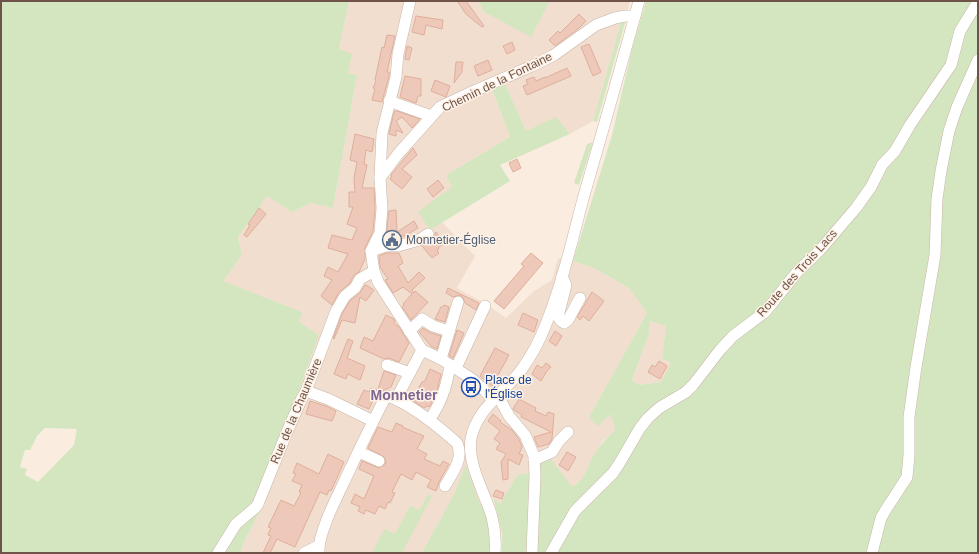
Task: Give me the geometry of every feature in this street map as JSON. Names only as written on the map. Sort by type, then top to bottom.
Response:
[{"type":"street","points":[[410,1],[398,54],[396,77],[382,133],[380,178],[382,208],[380,233],[371,251],[374,271],[378,282],[422,350],[449,364],[495,398],[525,435],[532,450],[535,475],[532,553]]},
{"type":"street","points":[[495,553],[496,539],[492,517],[471,455],[472,437],[485,410],[518,373],[533,353],[547,323],[562,275],[639,1]]},
{"type":"street","name":"Route des Trois Lacs","points":[[551,553],[575,511],[613,473],[640,428],[648,418],[659,408],[686,392],[693,385],[720,350],[733,336],[765,312],[798,271],[820,250],[856,208],[871,187],[882,165],[895,151],[910,125],[951,65],[960,31],[978,2]]},
{"type":"street","name":"Chemin de la Fontaine","points":[[380,178],[398,154],[440,107],[554,55],[596,25],[615,18],[635,16]]},
{"type":"street","points":[[872,553],[881,518],[907,477],[910,444],[909,417],[935,255],[937,199],[941,171],[949,132],[957,107],[978,60]]},
{"type":"street","points":[[389,101],[431,116]]},
{"type":"street","points":[[371,251],[386,246],[398,246],[418,240],[428,234]]},
{"type":"street","name":"Rue de la Chaumière","points":[[218,553],[224,541],[236,524],[255,508],[260,498],[298,406],[306,391],[336,311],[345,296],[355,288],[360,279],[374,271]]},
{"type":"street","points":[[562,275],[566,285],[558,317],[560,321],[564,323],[568,320],[580,298]]},
{"type":"street","points":[[429,420],[436,411],[448,382],[449,331],[458,302]]},
{"type":"street","points":[[449,364],[484,306]]},
{"type":"street","points":[[409,331],[422,319],[433,326],[449,331]]},
{"type":"street","points":[[304,553],[318,549],[321,535],[336,499],[373,421],[410,373],[422,350]]},
{"type":"street","points":[[387,365],[410,373]]},
{"type":"street","points":[[306,391],[328,399],[373,421]]},
{"type":"street","points":[[391,399],[429,420],[456,443],[459,448],[459,459],[446,486]]},
{"type":"street","points":[[534,460],[552,452],[559,441],[568,432]]},
{"type":"street","points":[[359,452],[379,461]]},
{"type":"shaded area","points":[[349,1],[478,1],[484,12],[531,36],[550,1],[630,1],[625,23],[621,22],[593,121],[570,134],[556,118],[526,131],[504,81],[491,88],[510,137],[446,175],[452,187],[430,229],[442,222],[475,256],[457,288],[486,304],[506,318],[534,291],[552,280],[558,258],[573,261],[596,269],[629,288],[647,313],[589,417],[611,413],[615,430],[603,441],[590,462],[586,476],[572,487],[534,472],[517,475],[500,504],[493,497],[480,505],[465,466],[455,492],[422,553],[241,553],[243,544],[267,498],[257,493],[285,429],[319,335],[298,322],[302,312],[222,281],[242,255],[238,237],[267,196],[292,212],[311,203],[333,208],[357,75],[348,73],[339,49]]},
{"type":"shaded area","points":[[650,321],[666,326],[662,358],[672,363],[661,382],[639,385],[632,380],[649,333]]},
{"type":"green space","points":[[1,1],[349,1],[339,49],[352,54],[348,73],[357,75],[333,208],[311,203],[292,212],[267,196],[238,237],[242,255],[223,281],[302,312],[299,322],[319,335],[285,429],[257,494],[267,498],[243,544],[241,553],[1,553]],"holes":[[[45,428],[77,429],[74,445],[38,482],[25,475],[27,469],[20,467],[25,450],[30,450],[37,436]]]},
{"type":"green space","points":[[478,1],[550,1],[531,37],[484,12]]},
{"type":"green space","points":[[646,1],[978,1],[978,553],[502,553],[502,533],[493,497],[500,504],[517,475],[534,472],[540,463],[550,458],[572,487],[580,481],[595,453],[615,430],[611,414],[598,426],[589,417],[647,313],[629,288],[596,269],[573,261],[612,135],[633,45]],"holes":[[[650,321],[666,326],[662,358],[671,363],[661,382],[639,385],[632,380],[649,333]]]},
{"type":"green space","points":[[621,22],[625,23],[597,122],[593,121]]},
{"type":"green space","points":[[504,81],[526,131],[556,117],[570,134],[500,165],[510,181],[430,230],[418,212],[452,187],[446,175],[510,137],[491,87]]},
{"type":"green space","points":[[593,142],[579,185],[574,183],[587,144]]},
{"type":"green space","points":[[465,465],[480,504],[483,504],[490,527],[491,553],[422,553],[455,492]]},
{"type":"green space","points":[[428,494],[432,496],[402,553],[372,553],[384,529],[395,534],[410,506],[420,510]]},
{"type":"building","points":[[457,1],[466,1],[484,26],[482,27],[466,14]]},
{"type":"building","points":[[579,14],[586,21],[578,29],[555,46],[549,40],[558,31],[560,33]]},
{"type":"building","points":[[416,16],[443,20],[442,29],[426,25],[424,35],[412,32]]},
{"type":"building","points":[[387,35],[395,36],[387,72],[389,72],[389,76],[382,102],[372,100],[375,89],[373,88],[376,81],[382,47],[384,48]]},
{"type":"building","points":[[512,42],[515,50],[507,54],[503,46]]},
{"type":"building","points":[[589,44],[601,72],[593,76],[581,47]]},
{"type":"building","points":[[407,46],[412,48],[409,60],[405,59]]},
{"type":"building","points":[[488,60],[492,70],[478,76],[474,66]]},
{"type":"building","points":[[456,62],[463,62],[462,72],[454,83]]},
{"type":"building","points":[[567,68],[571,76],[527,95],[523,86],[528,84],[526,80],[534,77],[536,81]]},
{"type":"building","points":[[405,76],[421,79],[421,96],[418,96],[416,103],[400,97]]},
{"type":"building","points":[[435,80],[450,86],[446,97],[431,91]]},
{"type":"building","points":[[397,111],[420,119],[412,128],[402,117],[396,121],[403,133],[396,130],[396,136],[389,134],[394,112]]},
{"type":"building","points":[[355,134],[374,139],[372,152],[366,150],[364,164],[367,165],[362,188],[374,188],[375,208],[373,231],[365,248],[365,259],[359,272],[354,275],[350,283],[339,292],[332,305],[321,296],[332,280],[324,276],[328,267],[338,272],[348,254],[328,248],[332,235],[352,240],[357,228],[347,224],[353,207],[349,207],[349,192],[355,192],[354,178],[357,162],[350,160]]},
{"type":"building","points":[[413,148],[417,155],[402,169],[412,177],[402,189],[390,179],[392,176],[391,175]]},
{"type":"building","points":[[517,159],[521,168],[513,172],[509,163]]},
{"type":"building","points":[[438,180],[444,188],[433,197],[427,189]]},
{"type":"building","points":[[259,208],[266,214],[247,237],[244,235],[250,225],[248,224]]},
{"type":"building","points":[[396,210],[397,232],[414,221],[418,228],[405,236],[386,236],[389,211]]},
{"type":"building","points":[[436,232],[444,243],[438,248],[439,249],[437,251],[439,253],[432,258],[422,246],[432,240]]},
{"type":"building","points":[[387,253],[399,253],[403,263],[398,266],[408,283],[419,272],[425,278],[412,290],[413,293],[415,291],[428,302],[411,320],[402,307],[412,294],[403,287],[393,293],[385,280],[388,279],[380,267],[379,256]]},
{"type":"building","points":[[531,253],[543,263],[504,309],[494,301],[524,266],[521,264]]},
{"type":"building","points":[[365,285],[374,290],[366,301],[360,297],[355,323],[342,320],[334,339],[333,338],[342,314],[350,301],[360,293]]},
{"type":"building","points":[[448,288],[479,303],[476,310],[465,303],[460,295],[453,297],[446,293]]},
{"type":"building","points":[[592,292],[604,301],[589,321],[583,316],[580,320],[577,317]]},
{"type":"building","points":[[444,305],[449,307],[445,322],[435,319],[441,307]]},
{"type":"building","points":[[523,313],[538,320],[534,332],[518,325]]},
{"type":"building","points":[[386,315],[394,319],[394,323],[399,327],[409,343],[399,362],[389,358],[384,359],[360,348],[364,337],[373,341]]},
{"type":"building","points":[[423,328],[431,333],[441,336],[437,349],[431,346],[419,332]]},
{"type":"building","points":[[457,330],[464,333],[453,358],[449,356]]},
{"type":"building","points":[[555,331],[562,336],[556,346],[549,341]]},
{"type":"building","points":[[348,339],[353,341],[347,358],[365,366],[360,380],[348,374],[346,379],[334,374]]},
{"type":"building","points":[[495,348],[509,355],[492,386],[480,376]]},
{"type":"building","points":[[659,361],[667,366],[660,379],[648,372],[652,365],[655,367]]},
{"type":"building","points":[[546,363],[551,367],[541,381],[532,374],[537,365],[542,368]]},
{"type":"building","points":[[430,369],[441,374],[437,391],[431,404],[429,407],[427,406],[424,408],[412,400],[422,382],[425,381]]},
{"type":"building","points":[[384,371],[396,375],[391,387],[382,391],[378,389]]},
{"type":"building","points":[[371,388],[378,390],[369,409],[357,404],[364,390],[369,392]]},
{"type":"building","points":[[519,399],[536,408],[535,411],[546,416],[548,412],[554,414],[552,439],[549,444],[538,447],[534,437],[551,432],[521,417],[522,415],[513,409]]},
{"type":"building","points":[[310,401],[336,411],[332,421],[306,414]]},
{"type":"building","points":[[493,414],[501,421],[500,422],[512,430],[519,439],[522,447],[519,454],[523,455],[519,465],[508,459],[508,479],[503,480],[501,462],[506,454],[496,449],[500,443],[494,439],[500,431],[488,421]]},
{"type":"building","points":[[396,423],[424,436],[417,449],[427,454],[424,459],[440,466],[443,461],[449,464],[439,482],[436,491],[427,487],[431,480],[416,472],[412,480],[401,474],[392,492],[395,493],[385,509],[379,506],[375,514],[366,510],[364,514],[358,511],[360,507],[351,503],[355,494],[364,499],[374,476],[359,469],[362,461],[379,468],[385,464],[386,461],[384,457],[368,448],[378,427],[392,432]]},
{"type":"building","points":[[567,452],[576,457],[568,471],[559,465]]},
{"type":"building","points":[[328,454],[344,462],[331,491],[329,490],[327,495],[320,492],[295,547],[277,539],[270,553],[263,553],[271,536],[268,535],[271,528],[268,527],[281,500],[294,506],[301,493],[299,492],[302,485],[292,481],[296,474],[293,473],[297,463],[319,474]]},
{"type":"building","points":[[496,490],[504,493],[502,499],[493,496]]},
{"type":"place","name":"Monnetier-Église","points":[[392,240]]},
{"type":"place","name":"Place de l'Église","points":[[471,387]]},
{"type":"district","name":"Monnetier","points":[[404,395]]}]
